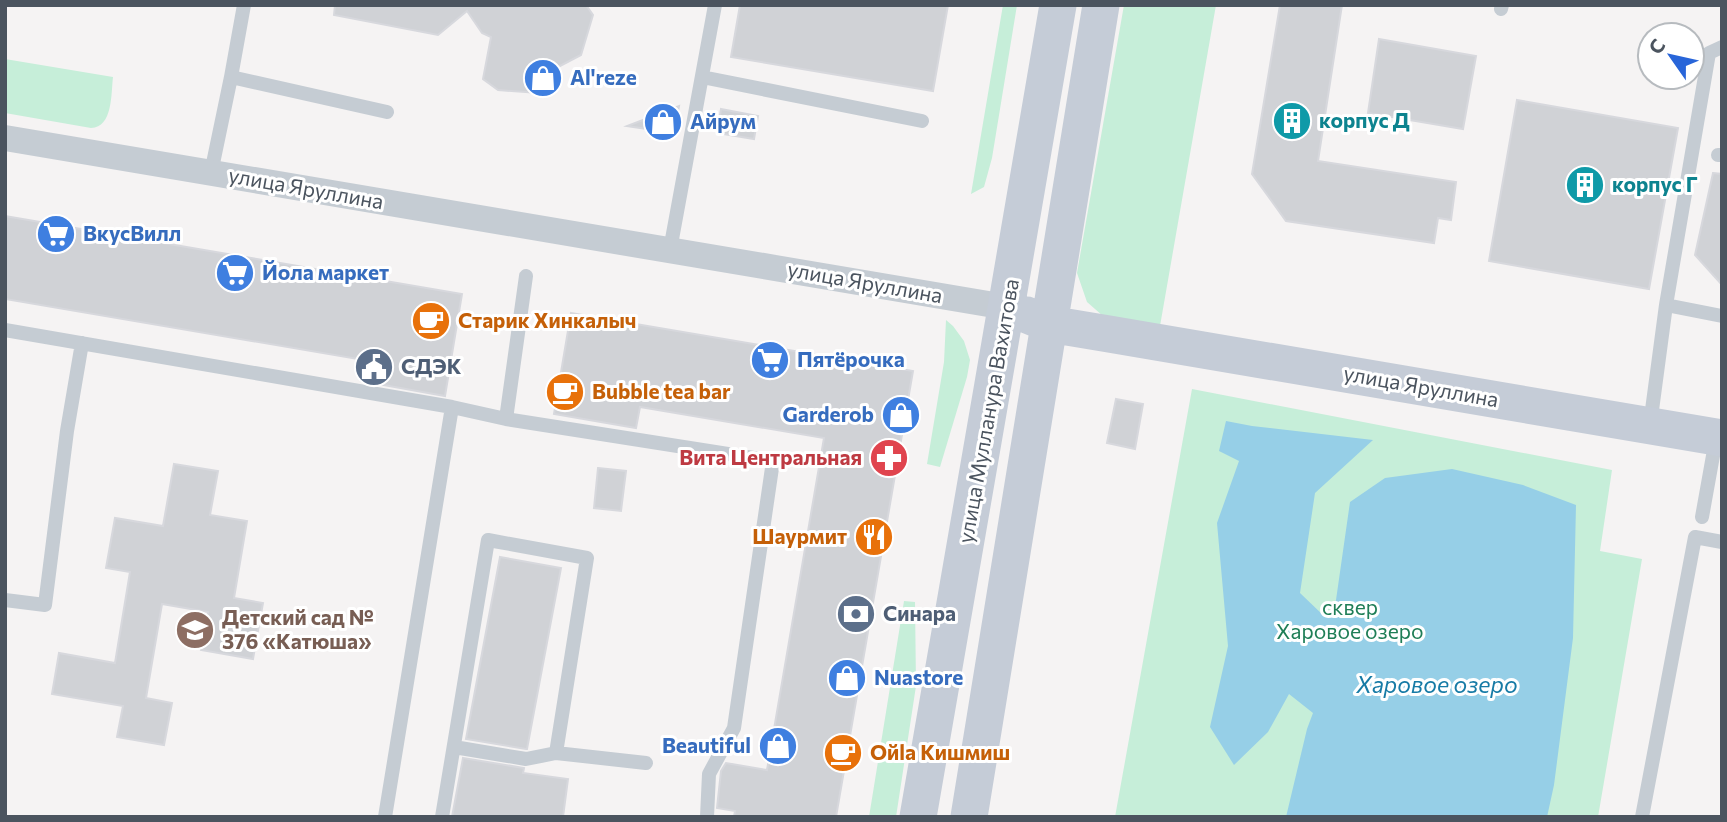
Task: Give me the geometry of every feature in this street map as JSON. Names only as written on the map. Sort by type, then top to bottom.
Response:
[{"type":"main road","name":"улица Мулланура Вахитова","points":[[918,817],[1058,5]]},
{"type":"main road","name":"улица Мулланура Вахитова","points":[[969,817],[1101,5]]},
{"type":"main road","name":"улица Яруллина","points":[[1006,307],[1049,324],[1719,438]]},
{"type":"street","name":"улица Яруллина","points":[[5,138],[1006,307]]},
{"type":"lane","points":[[211,173],[232,77],[244,5]]},
{"type":"lane","points":[[670,250],[715,5]]},
{"type":"lane","points":[[1649,426],[1666,305],[1709,53],[1722,47]]},
{"type":"lane","points":[[232,77],[387,112]]},
{"type":"lane","points":[[702,77],[922,121]]},
{"type":"lane","points":[[506,419],[526,276]]},
{"type":"lane","points":[[1666,305],[1722,316]]},
{"type":"lane","points":[[5,330],[452,407],[506,419],[774,461],[734,728],[709,774],[707,817]]},
{"type":"lane","points":[[5,600],[45,605],[67,431],[82,343]]},
{"type":"lane","points":[[385,817],[452,407]]},
{"type":"lane","points":[[1703,517],[1719,438]]},
{"type":"lane","points":[[1642,817],[1695,537],[1722,542]]},
{"type":"lane","points":[[442,817],[488,540],[587,558],[556,753]]},
{"type":"lane","points":[[453,747],[526,759],[556,753],[646,763]]},
{"type":"green space","points":[[1003,5],[1017,5],[992,158],[984,187],[971,194]]},
{"type":"green space","points":[[1124,5],[1216,5],[1160,326],[1103,316],[1087,302],[1077,273]]},
{"type":"green space","points":[[5,59],[113,77],[107,116],[98,126],[91,128],[5,113]]},
{"type":"green space","points":[[946,320],[964,341],[970,360],[940,467],[927,464],[944,362]]},
{"type":"green space","name":"Харовое озеро","points":[[1192,389],[1612,470],[1600,551],[1642,559],[1598,817],[1115,817]]},
{"type":"green space","points":[[904,601],[915,602],[916,686],[896,817],[869,817]]},
{"type":"water","name":"Харовое озеро","points":[[1226,421],[1373,440],[1315,493],[1300,593],[1324,616],[1335,607],[1350,502],[1385,478],[1452,469],[1523,485],[1576,505],[1573,638],[1554,785],[1547,817],[1286,817],[1313,713],[1289,694],[1268,732],[1234,765],[1210,727],[1228,646],[1217,523],[1239,461],[1219,451]]},
{"type":"building","points":[[335,5],[586,5],[593,15],[581,55],[558,67],[555,84],[539,93],[498,90],[483,79],[491,37],[482,33],[467,11],[438,35],[334,15]]},
{"type":"building","points":[[740,5],[948,5],[933,91],[731,57]]},
{"type":"building","name":"корпус Д","points":[[1280,5],[1342,5],[1318,161],[1456,182],[1451,220],[1438,218],[1434,243],[1286,221],[1252,174]]},
{"type":"building","points":[[1379,39],[1476,56],[1463,129],[1368,113]]},
{"type":"building","name":"корпус Г","points":[[1517,100],[1678,128],[1649,289],[1489,261]]},
{"type":"building","points":[[679,106],[674,133],[627,126]]},
{"type":"building","points":[[721,109],[758,116],[754,139],[717,133]]},
{"type":"building","points":[[1713,173],[1722,174],[1722,285],[1695,255]]},
{"type":"building","points":[[5,216],[462,294],[445,396],[361,381],[364,360],[5,299]]},
{"type":"building","points":[[571,313],[913,371],[836,817],[734,817],[735,811],[717,808],[721,771],[726,763],[767,770],[824,438],[640,407],[636,428],[554,414]]},
{"type":"building","points":[[1116,399],[1143,404],[1135,449],[1107,443]]},
{"type":"building","points":[[174,464],[218,471],[210,515],[247,521],[234,598],[263,603],[253,659],[201,650],[208,612],[162,604],[146,698],[172,703],[164,745],[117,737],[123,706],[52,694],[59,653],[115,663],[130,572],[106,568],[115,518],[163,526]]},
{"type":"building","points":[[598,468],[626,471],[621,511],[594,508]]},
{"type":"building","points":[[500,557],[561,568],[527,749],[466,739]]},
{"type":"building","points":[[463,758],[524,768],[523,773],[568,779],[563,817],[452,817]]},
{"type":"place","name":"Al'reze","points":[[543,78]]},
{"type":"place","name":"корпус Д","points":[[1292,121]]},
{"type":"place","name":"Айрум","points":[[663,122]]},
{"type":"place","name":"корпус Г","points":[[1585,185]]},
{"type":"place","name":"ВкусВилл","points":[[56,234]]},
{"type":"place","name":"Йола маркет","points":[[235,273]]},
{"type":"place","name":"Старик Хинкалыч","points":[[431,321]]},
{"type":"place","name":"Пятёрочка","points":[[770,360]]},
{"type":"place","name":"СДЭК","points":[[374,367]]},
{"type":"place","name":"Bubble tea bar","points":[[565,392]]},
{"type":"place","name":"Garderob","points":[[901,415]]},
{"type":"place","name":"Вита Центральная","points":[[889,458]]},
{"type":"place","name":"Шаурмит","points":[[874,537]]},
{"type":"place","name":"Синара","points":[[856,614]]},
{"type":"place","name":"Детский сад № 376 «Катюша»","points":[[195,630]]},
{"type":"place","name":"Nuastore","points":[[847,678]]},
{"type":"place","name":"Beautiful","points":[[778,746]]},
{"type":"place","name":"Ойla Кишмиш","points":[[843,753]]},
{"type":"park label","name":"сквер Харовое озеро","points":[[1350,620]]}]
